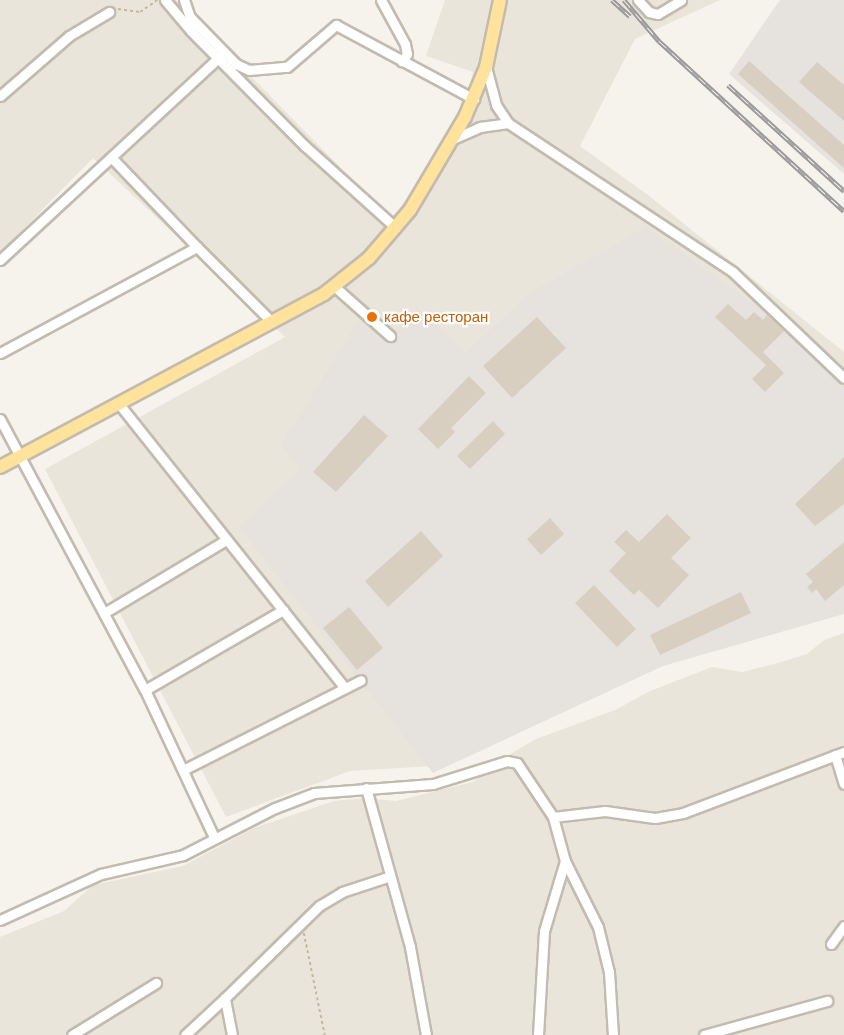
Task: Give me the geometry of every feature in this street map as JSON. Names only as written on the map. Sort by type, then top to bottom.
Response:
[{"type":"main road","points":[[0,467],[335,287],[396,228],[453,139],[474,99],[486,67],[500,0]]},
{"type":"street","points":[[165,0],[305,146],[396,228]]},
{"type":"street","points":[[184,0],[190,17],[236,64],[249,70],[287,67],[336,25],[474,99]]},
{"type":"street","points":[[381,0],[405,44],[407,54],[402,62]]},
{"type":"street","points":[[638,0],[649,12],[658,14],[681,0]]},
{"type":"street","points":[[0,96],[69,36],[109,12]]},
{"type":"street","points":[[0,260],[219,57]]},
{"type":"street","points":[[486,67],[496,105],[508,123],[733,272],[844,378]]},
{"type":"street","points":[[453,139],[480,127],[508,123]]},
{"type":"street","points":[[112,158],[272,322]]},
{"type":"street","points":[[0,353],[197,247]]},
{"type":"street","points":[[335,287],[390,336]]},
{"type":"street","points":[[119,404],[345,688]]},
{"type":"street","points":[[0,419],[22,454],[145,690],[214,837]]},
{"type":"street","points":[[104,613],[226,540]]},
{"type":"street","points":[[145,690],[283,610]]},
{"type":"street","points":[[183,770],[361,680]]},
{"type":"street","points":[[553,817],[596,811],[655,818],[682,813],[839,754],[844,784]]},
{"type":"street","points":[[0,920],[101,873],[183,855],[214,837],[314,793],[433,784],[507,761],[517,763],[553,817],[565,861],[598,927],[609,972],[613,1035]]},
{"type":"street","points":[[366,788],[388,877],[410,947],[426,1035]]},
{"type":"street","points":[[538,1035],[544,931],[565,861]]},
{"type":"street","points":[[185,1035],[302,921],[342,892],[388,877]]},
{"type":"street","points":[[831,944],[844,926]]},
{"type":"street","points":[[73,1035],[156,982]]},
{"type":"street","points":[[225,998],[232,1035]]},
{"type":"street","points":[[704,1035],[827,1001]]},
{"type":"path","points":[[109,12],[121,8],[140,12],[157,0]]},
{"type":"path","points":[[302,921],[325,1035]]},
{"type":"shaded area","points":[[0,0],[176,0],[392,220],[464,112],[473,72],[426,56],[445,0],[720,0],[635,39],[580,146],[648,195],[844,352],[844,608],[693,648],[449,765],[350,771],[226,817],[45,469],[285,337],[93,158],[0,253]]},
{"type":"shaded area","points":[[780,0],[844,0],[844,174],[729,74]]},
{"type":"shaded area","points":[[646,227],[774,318],[844,387],[844,614],[663,666],[433,773],[239,527],[300,470],[281,446],[359,319],[386,339],[417,308],[466,353],[528,294]]},
{"type":"shaded area","points":[[844,633],[844,1035],[0,1035],[0,937],[64,911],[93,885],[183,866],[254,828],[334,801],[365,798],[396,801],[473,782],[498,761],[536,739],[615,710],[650,691],[712,667],[742,672],[778,663],[807,654],[824,640]]},
{"type":"building","points":[[749,61],[844,145],[844,168],[738,74]]},
{"type":"building","points":[[817,62],[844,85],[844,121],[799,82]]},
{"type":"building","points":[[728,304],[746,320],[754,312],[763,320],[767,315],[784,331],[763,352],[784,373],[765,392],[752,379],[766,365],[715,317]]},
{"type":"building","points":[[537,317],[566,348],[512,398],[483,366]]},
{"type":"building","points":[[469,376],[486,393],[451,428],[455,432],[438,449],[418,429]]},
{"type":"building","points":[[364,415],[388,436],[336,492],[313,472]]},
{"type":"building","points":[[493,421],[505,434],[470,469],[457,456]]},
{"type":"building","points":[[844,457],[844,504],[815,526],[795,504]]},
{"type":"building","points":[[667,514],[691,538],[671,558],[689,575],[658,608],[639,590],[634,595],[609,571],[626,553],[614,542],[626,530],[639,542]]},
{"type":"building","points":[[550,518],[564,534],[541,555],[527,539]]},
{"type":"building","points":[[421,531],[443,556],[388,607],[365,581]]},
{"type":"building","points":[[844,542],[844,585],[825,601],[816,589],[812,593],[807,587],[813,582],[806,574]]},
{"type":"building","points":[[594,585],[636,629],[617,647],[575,603]]},
{"type":"building","points":[[741,592],[751,613],[660,655],[650,635]]},
{"type":"building","points":[[349,607],[383,648],[357,670],[323,628]]},
{"type":"railway","points":[[612,0],[630,16]]},
{"type":"railway","points":[[624,0],[659,41],[844,211]]},
{"type":"railway","points":[[728,85],[844,191]]},
{"type":"place","name":"кафе ресторан","points":[[372,317]]}]
